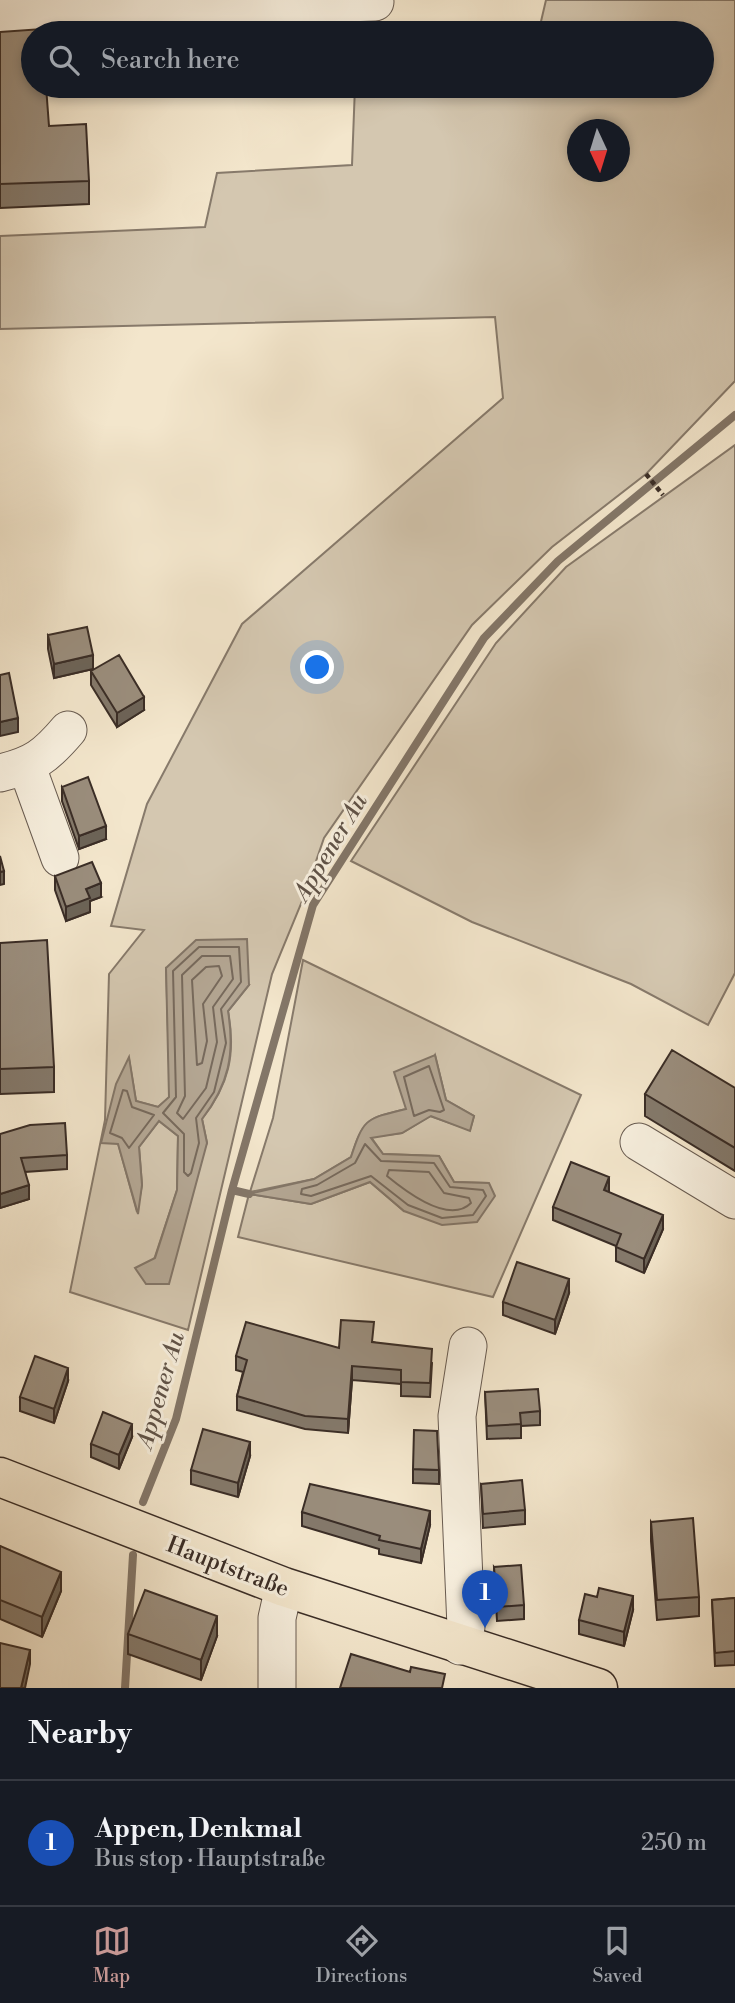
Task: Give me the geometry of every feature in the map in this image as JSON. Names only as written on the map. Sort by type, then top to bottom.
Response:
[{"type":"main road","name":"Hauptstraße","points":[[4,1486],[284,1587],[460,1646],[598,1688]]},
{"type":"street","points":[[0,14],[98,5],[375,2]]},
{"type":"street","points":[[60,858],[14,770],[50,752],[68,730]]},
{"type":"street","points":[[639,1142],[735,1200]]},
{"type":"street","points":[[460,1646],[466,1627],[457,1416],[468,1346]]},
{"type":"street","points":[[278,1688],[277,1618],[284,1587]]},
{"type":"path","points":[[646,474],[663,495]]},
{"type":"shaded area","points":[[546,0],[735,0],[735,381],[646,474],[552,547],[472,625],[324,838],[303,899],[272,974],[188,1330],[70,1292],[105,1120],[109,974],[144,930],[111,926],[147,804],[242,624],[503,398],[495,317],[0,329],[0,236],[205,227],[217,173],[352,165],[355,98],[714,98],[714,21],[541,21]],"holes":[[[166,968],[249,985],[228,1011],[231,1041],[228,1068],[219,1094],[202,1119],[207,1143],[146,1284],[177,1190],[178,1136],[159,1121],[139,1147],[142,1185],[137,1212],[118,1143],[101,1142],[129,1059],[136,1101],[158,1107],[170,1097]]]},
{"type":"shaded area","points":[[735,445],[735,973],[708,1025],[631,984],[472,922],[351,861],[496,643],[566,567]]},
{"type":"shaded area","points":[[303,960],[581,1095],[493,1297],[238,1237],[249,1194],[311,1204],[370,1182],[404,1211],[489,1183],[454,1182],[439,1156],[383,1154],[371,1137],[402,1133],[430,1116],[470,1130],[474,1116],[446,1100],[435,1055],[406,1109],[369,1122],[359,1135],[351,1157],[314,1179],[250,1192],[273,1118]]},
{"type":"water","points":[[247,939],[249,985],[228,1011],[231,1041],[228,1068],[218,1093],[202,1119],[207,1143],[169,1284],[146,1284],[135,1268],[155,1258],[177,1190],[178,1136],[159,1121],[139,1147],[142,1185],[138,1214],[118,1144],[101,1143],[116,1084],[129,1057],[136,1101],[158,1107],[169,1097],[166,968],[196,940]]},
{"type":"water","points":[[435,1055],[446,1100],[474,1116],[470,1131],[431,1116],[402,1133],[371,1138],[383,1154],[439,1156],[454,1182],[489,1183],[495,1196],[477,1222],[442,1225],[404,1211],[370,1182],[311,1204],[249,1194],[314,1179],[351,1157],[359,1134],[368,1122],[406,1109],[394,1072]]},
{"type":"building","points":[[21,30],[21,98],[47,98],[49,126],[86,124],[89,181],[0,184],[0,32]]},
{"type":"building","points":[[87,627],[93,655],[54,664],[48,635]]},
{"type":"building","points":[[119,655],[144,697],[117,713],[91,671]]},
{"type":"building","points":[[9,673],[18,718],[0,722],[0,675]]},
{"type":"building","points":[[88,777],[106,826],[79,836],[62,787]]},
{"type":"building","points":[[0,856],[4,871],[0,872]]},
{"type":"building","points":[[92,862],[101,883],[86,889],[90,898],[66,907],[55,876]]},
{"type":"building","points":[[47,940],[54,1067],[0,1069],[0,943]]},
{"type":"building","points":[[672,1050],[735,1088],[735,1148],[645,1094]]},
{"type":"building","points":[[65,1123],[67,1155],[21,1158],[29,1185],[0,1194],[0,1134],[30,1125]]},
{"type":"building","points":[[571,1162],[609,1177],[604,1190],[663,1215],[644,1259],[616,1247],[621,1234],[553,1207]]},
{"type":"building","points":[[517,1262],[569,1279],[555,1320],[503,1302]]},
{"type":"building","points":[[341,1320],[374,1322],[372,1342],[432,1349],[430,1383],[401,1382],[401,1370],[352,1366],[348,1419],[305,1416],[237,1396],[247,1360],[236,1356],[246,1322],[339,1348]]},
{"type":"building","points":[[35,1356],[68,1368],[54,1409],[20,1397]]},
{"type":"building","points":[[538,1389],[540,1411],[520,1413],[521,1424],[487,1426],[485,1392]]},
{"type":"building","points":[[103,1412],[132,1424],[119,1455],[91,1444]]},
{"type":"building","points":[[203,1429],[250,1442],[238,1483],[191,1470]]},
{"type":"building","points":[[414,1430],[437,1431],[439,1470],[413,1469]]},
{"type":"building","points":[[522,1480],[525,1510],[483,1514],[481,1484]]},
{"type":"building","points":[[310,1484],[430,1511],[421,1549],[379,1540],[380,1536],[302,1512]]},
{"type":"building","points":[[693,1518],[699,1597],[657,1600],[651,1522]]},
{"type":"building","points":[[0,1546],[61,1572],[42,1617],[0,1600]]},
{"type":"building","points":[[521,1565],[524,1605],[497,1607],[494,1567]]},
{"type":"building","points":[[599,1588],[633,1596],[624,1632],[579,1620],[585,1594],[597,1597]]},
{"type":"building","points":[[145,1590],[217,1616],[201,1660],[128,1634]]},
{"type":"building","points":[[735,1598],[735,1651],[715,1653],[712,1600]]},
{"type":"building","points":[[0,1643],[30,1650],[21,1688],[0,1688]]},
{"type":"building","points":[[351,1654],[410,1672],[411,1667],[445,1674],[442,1688],[340,1688]]},
{"type":"waterway","name":"Appener Au","points":[[143,1502],[176,1419],[232,1190],[313,905],[484,638],[558,561],[735,415]]},
{"type":"waterway","points":[[232,1190],[249,1194]]},
{"type":"waterway","name":"Appener Au","points":[[125,1688],[133,1555]]},
{"type":"place","name":"Appen, Denkmal","points":[[485,1628]]}]
